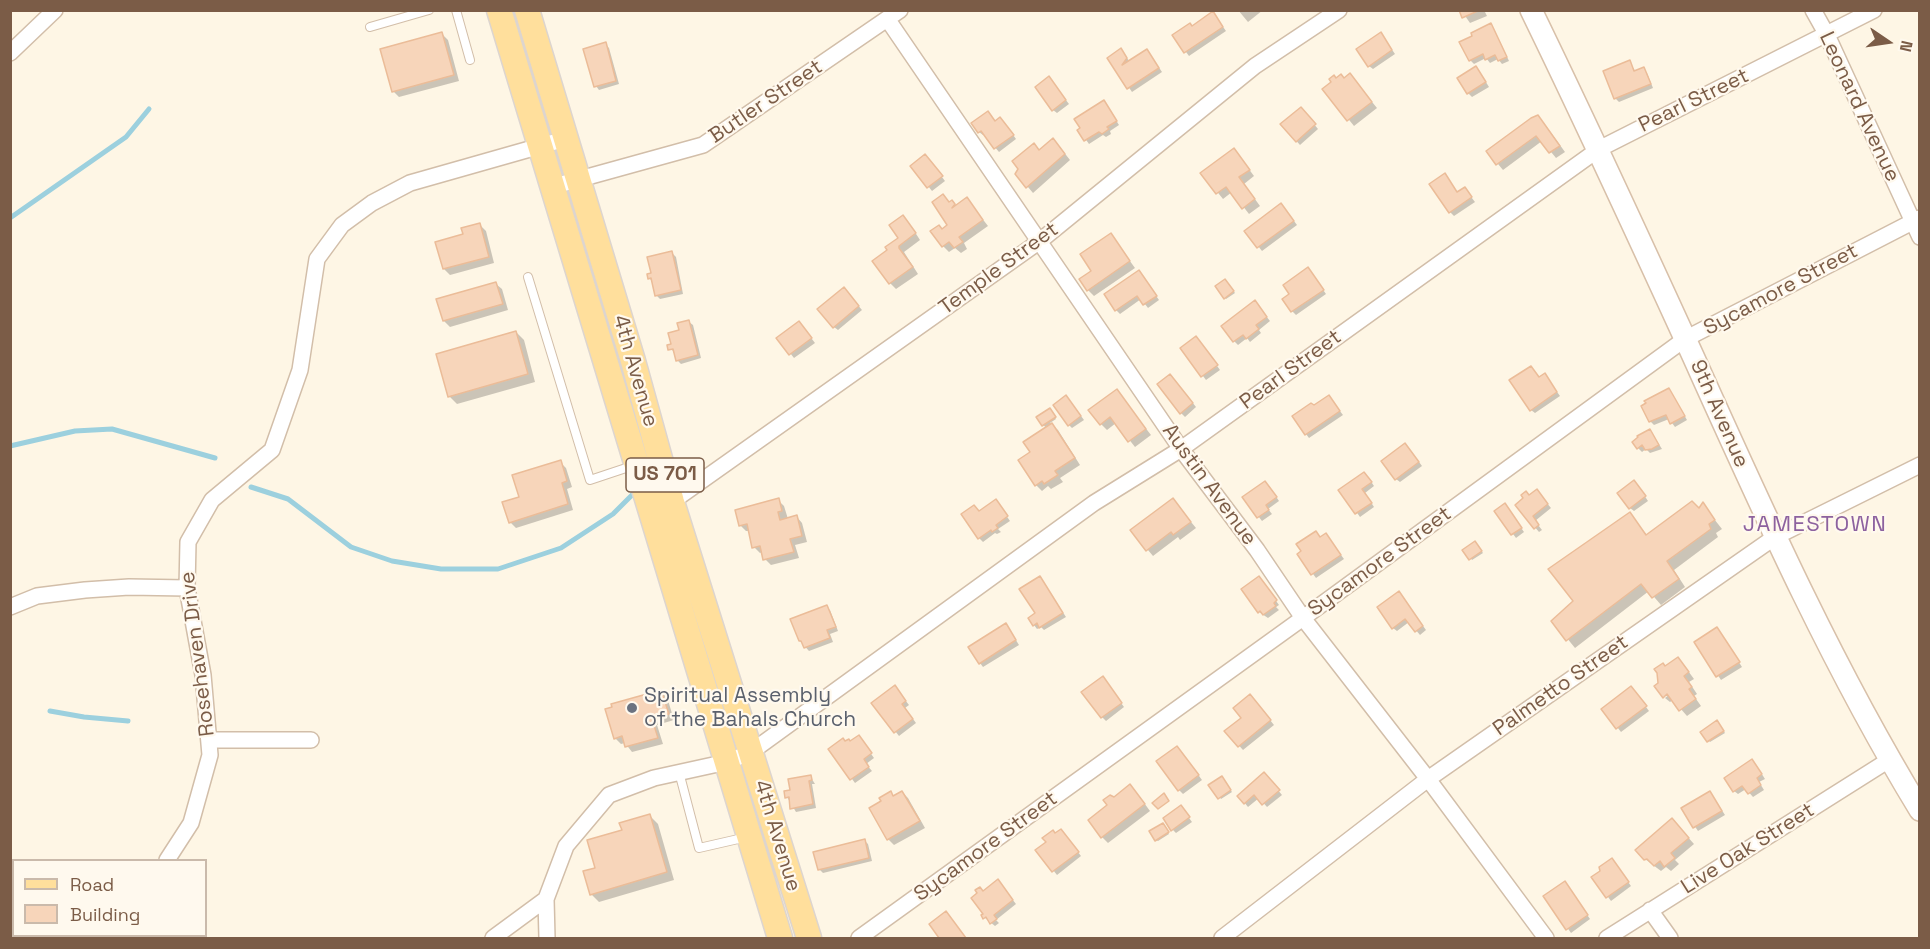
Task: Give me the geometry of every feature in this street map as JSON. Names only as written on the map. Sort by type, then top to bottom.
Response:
[{"type":"main road","name":"4th Avenue","points":[[499,10],[780,939]]},
{"type":"main road","name":"4th Avenue","points":[[527,10],[672,502],[808,939]]},
{"type":"street","points":[[10,53],[55,10]]},
{"type":"street","name":"Temple Street","points":[[651,517],[1040,242],[1255,66],[1339,10]]},
{"type":"street","name":"9th Avenue","points":[[1531,10],[1599,149],[1775,537],[1889,760],[1920,810]]},
{"type":"street","name":"Leonard Avenue","points":[[1813,10],[1916,220],[1920,237]]},
{"type":"street","name":"Pearl Street","points":[[546,899],[566,846],[609,795],[654,778],[727,762],[751,752],[1094,503],[1180,449],[1599,149],[1874,10]]},
{"type":"street","name":"Austin Avenue","points":[[894,15],[1040,242],[1180,449],[1257,550],[1303,618],[1428,779],[1546,939]]},
{"type":"street","name":"Butler Street","points":[[551,187],[703,145],[894,15]]},
{"type":"street","name":"Rosehaven Drive","points":[[168,859],[191,823],[210,755],[203,675],[187,588],[188,542],[212,500],[273,450],[300,370],[317,259],[342,225],[372,203],[410,183],[566,139]]},
{"type":"street","name":"Sycamore Street","points":[[859,939],[1686,339],[1916,220]]},
{"type":"street","name":"Palmetto Street","points":[[1222,939],[1428,779],[1775,537],[1920,465]]},
{"type":"street","points":[[11,604],[37,596],[85,590],[187,588]]},
{"type":"street","points":[[209,740],[311,740]]},
{"type":"street","name":"Live Oak Street","points":[[1607,939],[1889,760]]},
{"type":"street","points":[[493,939],[546,899]]},
{"type":"street","points":[[546,899],[547,939]]},
{"type":"street","points":[[1650,910],[1670,939]]},
{"type":"lane","points":[[370,27],[429,10]]},
{"type":"lane","points":[[456,10],[471,60]]},
{"type":"lane","points":[[528,277],[590,480],[636,465]]},
{"type":"lane","points":[[679,772],[699,848],[749,836]]},
{"type":"building","points":[[1459,10],[1480,10],[1462,18]]},
{"type":"building","points":[[1213,11],[1223,27],[1184,53],[1172,35],[1190,23],[1192,26]]},
{"type":"building","points":[[1491,23],[1507,57],[1498,61],[1495,55],[1485,60],[1483,54],[1469,61],[1459,42]]},
{"type":"building","points":[[442,32],[454,75],[392,92],[380,49]]},
{"type":"building","points":[[1381,32],[1392,50],[1368,67],[1356,49]]},
{"type":"building","points":[[606,42],[616,81],[594,87],[583,49]]},
{"type":"building","points":[[1121,48],[1127,58],[1122,65],[1147,49],[1159,68],[1127,89],[1107,58]]},
{"type":"building","points":[[1630,60],[1634,71],[1644,67],[1651,84],[1614,99],[1603,71]]},
{"type":"building","points":[[1476,66],[1486,82],[1467,94],[1457,78]]},
{"type":"building","points":[[1350,73],[1372,102],[1347,121],[1322,89],[1331,82],[1329,79],[1334,75],[1336,78],[1341,74],[1344,78]]},
{"type":"building","points":[[1049,76],[1066,100],[1052,111],[1035,87]]},
{"type":"building","points":[[1104,100],[1117,121],[1107,127],[1109,129],[1102,134],[1099,132],[1084,141],[1077,130],[1080,128],[1074,119]]},
{"type":"building","points":[[1301,107],[1316,124],[1296,142],[1280,124]]},
{"type":"building","points":[[988,111],[995,121],[1000,117],[1014,135],[994,149],[981,131],[978,133],[971,123]]},
{"type":"building","points":[[1538,115],[1560,146],[1549,153],[1536,136],[1496,165],[1486,151]]},
{"type":"building","points":[[1053,138],[1065,154],[1026,188],[1015,174],[1018,169],[1012,161],[1034,143],[1039,150]]},
{"type":"building","points":[[1234,148],[1250,170],[1239,177],[1255,199],[1242,209],[1226,187],[1216,194],[1200,173]]},
{"type":"building","points":[[925,154],[943,176],[927,188],[910,166]]},
{"type":"building","points":[[1445,173],[1457,192],[1465,187],[1472,197],[1449,213],[1429,184]]},
{"type":"building","points":[[943,194],[949,202],[952,200],[955,204],[952,208],[967,197],[983,220],[959,237],[963,242],[954,248],[949,242],[942,247],[930,231],[939,225],[942,229],[947,225],[932,202]]},
{"type":"building","points":[[1281,203],[1294,221],[1257,248],[1244,231]]},
{"type":"building","points":[[903,215],[916,233],[899,248],[913,267],[889,284],[872,261],[887,250],[885,247],[898,238],[889,225]]},
{"type":"building","points":[[480,223],[489,257],[443,269],[435,242],[463,234],[461,228]]},
{"type":"building","points":[[1111,233],[1130,261],[1087,291],[1079,279],[1091,271],[1080,254]]},
{"type":"building","points":[[672,251],[681,290],[655,296],[651,278],[648,279],[647,274],[651,273],[647,257]]},
{"type":"building","points":[[1308,267],[1324,290],[1291,312],[1282,299],[1289,294],[1283,285]]},
{"type":"building","points":[[1139,270],[1157,296],[1143,305],[1137,296],[1115,311],[1104,294]]},
{"type":"building","points":[[1225,279],[1234,291],[1224,299],[1215,286]]},
{"type":"building","points":[[496,282],[503,304],[443,321],[436,299]]},
{"type":"building","points":[[844,287],[859,306],[833,328],[817,309]]},
{"type":"building","points":[[1255,300],[1267,317],[1256,325],[1259,329],[1246,339],[1243,335],[1233,342],[1221,326]]},
{"type":"building","points":[[689,320],[698,355],[676,361],[673,349],[668,350],[667,345],[671,344],[668,333],[679,330],[677,323]]},
{"type":"building","points":[[799,321],[812,338],[789,355],[776,338]]},
{"type":"building","points":[[516,331],[528,374],[448,397],[436,354]]},
{"type":"building","points":[[1196,336],[1218,365],[1201,377],[1180,348]]},
{"type":"building","points":[[1531,366],[1539,377],[1545,373],[1557,392],[1530,411],[1509,380]]},
{"type":"building","points":[[1170,374],[1193,403],[1180,414],[1157,384]]},
{"type":"building","points":[[1669,388],[1685,416],[1670,424],[1666,415],[1649,422],[1641,406],[1646,403],[1644,401]]},
{"type":"building","points":[[1117,389],[1146,429],[1128,442],[1110,417],[1100,425],[1088,410]]},
{"type":"building","points":[[1066,395],[1081,416],[1068,426],[1053,405]]},
{"type":"building","points":[[1329,395],[1340,411],[1305,435],[1292,416],[1311,403],[1314,405]]},
{"type":"building","points":[[1050,408],[1056,417],[1042,426],[1036,417]]},
{"type":"building","points":[[1052,423],[1075,458],[1055,471],[1058,475],[1044,484],[1042,481],[1035,486],[1018,460],[1030,452],[1023,442]]},
{"type":"building","points":[[1650,429],[1659,445],[1645,450],[1642,445],[1637,449],[1632,442],[1637,436]]},
{"type":"building","points":[[1405,443],[1419,462],[1395,480],[1381,461]]},
{"type":"building","points":[[561,460],[567,481],[562,483],[568,504],[509,523],[502,502],[519,497],[512,475]]},
{"type":"building","points":[[1364,472],[1372,482],[1362,489],[1372,503],[1355,514],[1338,490]]},
{"type":"building","points":[[1634,480],[1646,496],[1629,509],[1617,493]]},
{"type":"building","points":[[1265,481],[1277,497],[1266,505],[1269,510],[1257,518],[1242,497]]},
{"type":"building","points":[[1537,489],[1548,504],[1533,516],[1539,525],[1534,529],[1515,505],[1523,498],[1521,495],[1526,491],[1529,495]]},
{"type":"building","points":[[779,498],[782,511],[778,512],[780,520],[797,515],[802,536],[790,539],[794,552],[763,560],[760,546],[752,548],[747,524],[739,526],[735,510]]},
{"type":"building","points":[[1173,498],[1191,522],[1173,535],[1171,532],[1146,551],[1130,530]]},
{"type":"building","points":[[996,499],[1008,516],[996,525],[998,528],[978,539],[961,514],[974,505],[979,511]]},
{"type":"building","points":[[1692,501],[1699,508],[1703,502],[1715,520],[1709,524],[1711,529],[1667,561],[1679,579],[1652,598],[1641,584],[1566,641],[1551,621],[1573,601],[1548,569],[1630,512],[1646,535]]},
{"type":"building","points":[[1505,503],[1522,528],[1511,535],[1494,511]]},
{"type":"building","points":[[1316,531],[1320,537],[1326,533],[1341,555],[1311,575],[1297,554],[1301,551],[1296,544]]},
{"type":"building","points":[[1475,541],[1482,551],[1469,560],[1462,550]]},
{"type":"building","points":[[1040,576],[1063,613],[1039,628],[1037,623],[1033,626],[1028,618],[1035,613],[1019,589]]},
{"type":"building","points":[[1259,576],[1277,600],[1274,603],[1276,606],[1263,615],[1260,611],[1258,613],[1241,589]]},
{"type":"building","points":[[1399,591],[1423,626],[1415,632],[1405,619],[1392,629],[1377,607]]},
{"type":"building","points":[[827,605],[836,627],[827,630],[830,638],[804,648],[790,619]]},
{"type":"building","points":[[1006,623],[1016,640],[979,664],[968,647]]},
{"type":"building","points":[[1717,627],[1740,662],[1716,677],[1694,642]]},
{"type":"building","points":[[1678,657],[1689,672],[1684,676],[1692,687],[1689,689],[1696,699],[1679,711],[1667,694],[1663,698],[1654,686],[1658,683],[1654,669],[1663,663],[1665,666]]},
{"type":"building","points":[[1103,676],[1122,703],[1101,718],[1081,692]]},
{"type":"building","points":[[895,685],[906,701],[902,704],[913,719],[894,733],[871,703]]},
{"type":"building","points":[[1631,686],[1647,706],[1616,729],[1601,709]]},
{"type":"building","points":[[661,690],[669,714],[652,719],[658,738],[625,747],[622,736],[614,739],[605,709],[612,707],[611,704]]},
{"type":"building","points":[[1250,694],[1271,720],[1238,747],[1224,731],[1241,718],[1233,708]]},
{"type":"building","points":[[1717,720],[1724,731],[1707,742],[1700,732]]},
{"type":"building","points":[[859,735],[872,753],[864,759],[869,767],[850,780],[828,749],[843,738],[845,741],[849,739],[850,741]]},
{"type":"building","points":[[1177,746],[1199,775],[1178,791],[1156,761]]},
{"type":"building","points":[[1752,759],[1762,774],[1757,778],[1761,785],[1748,794],[1742,786],[1733,792],[1724,778]]},
{"type":"building","points":[[1264,772],[1280,790],[1262,805],[1254,795],[1244,804],[1237,796]]},
{"type":"building","points":[[811,775],[812,780],[809,781],[813,804],[790,809],[789,797],[785,798],[784,791],[790,790],[788,779]]},
{"type":"building","points":[[1222,776],[1231,790],[1218,799],[1208,785]]},
{"type":"building","points":[[1130,784],[1145,804],[1101,838],[1088,820],[1107,805],[1103,800],[1110,795],[1114,797]]},
{"type":"building","points":[[891,791],[893,796],[902,791],[920,821],[887,840],[869,808]]},
{"type":"building","points":[[1710,791],[1722,811],[1693,828],[1681,808]]},
{"type":"building","points":[[1164,793],[1169,801],[1158,809],[1152,803]]},
{"type":"building","points":[[1181,805],[1190,817],[1171,831],[1163,818]]},
{"type":"building","points":[[650,814],[667,872],[590,895],[583,871],[595,868],[587,840],[622,830],[619,823]]},
{"type":"building","points":[[1672,818],[1689,838],[1671,853],[1675,858],[1664,867],[1660,861],[1654,866],[1647,859],[1644,860],[1635,850]]},
{"type":"building","points":[[1163,823],[1169,832],[1155,841],[1149,831]]},
{"type":"building","points":[[1061,829],[1079,852],[1052,872],[1035,850],[1046,842],[1042,838],[1053,830],[1055,833]]},
{"type":"building","points":[[865,839],[869,858],[818,870],[813,852]]},
{"type":"building","points":[[1612,858],[1629,882],[1606,898],[1591,877],[1600,871],[1599,867]]},
{"type":"building","points":[[998,879],[1013,900],[994,915],[997,919],[990,924],[986,917],[983,919],[981,915],[983,914],[971,898],[977,893],[975,890],[980,887],[983,891]]},
{"type":"building","points":[[1565,881],[1588,915],[1566,930],[1543,896]]},
{"type":"building","points":[[946,911],[966,938],[939,938],[929,924]]},
{"type":"waterway","points":[[10,218],[126,137],[149,109]]},
{"type":"waterway","points":[[10,446],[75,431],[112,429],[215,458]]},
{"type":"waterway","points":[[251,487],[288,499],[351,547],[392,561],[441,569],[498,569],[561,548],[613,514],[638,489]]},
{"type":"waterway","points":[[50,711],[128,721]]},
{"type":"place","name":"Spiritual Assembly of the Bahals Church","points":[[632,708]]},
{"type":"district","name":"JAMESTOWN","points":[[1815,525]]}]
